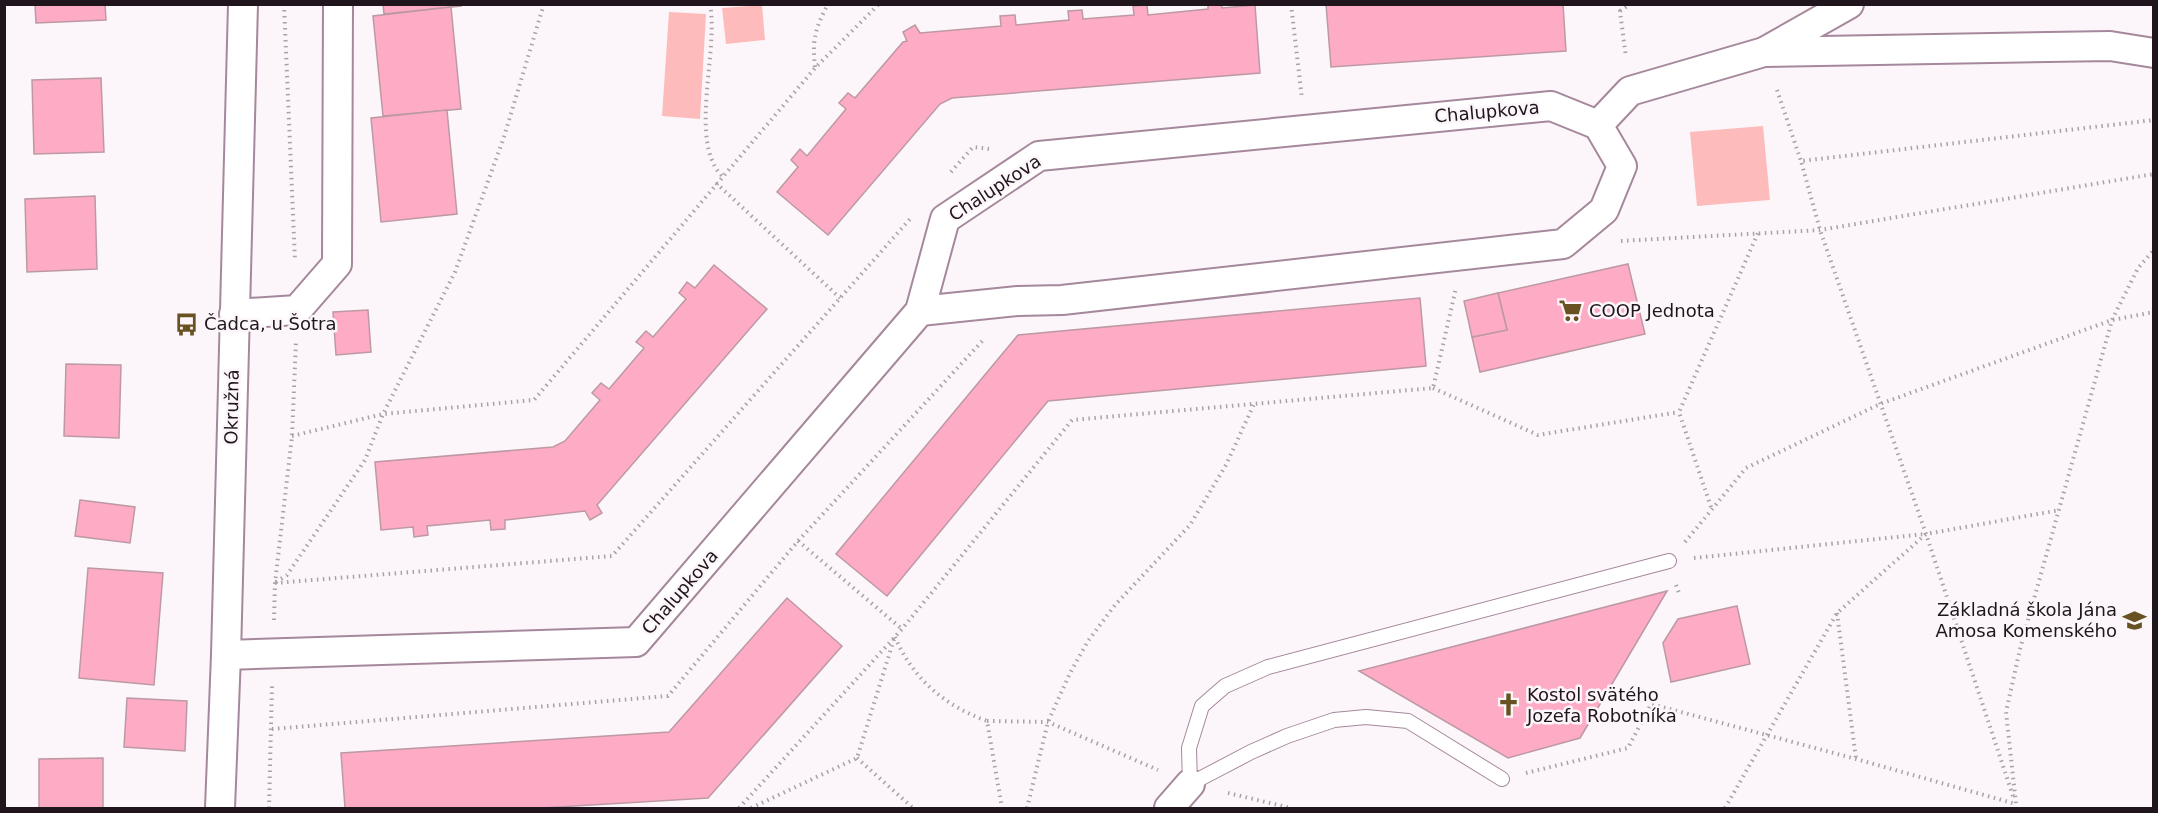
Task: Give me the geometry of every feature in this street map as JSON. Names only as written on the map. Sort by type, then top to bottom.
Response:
[{"type":"street","name":"Okružná","points":[[219,808],[226,655],[243,4]]},
{"type":"street","points":[[234,314],[297,310],[337,264],[338,4]]},
{"type":"street","points":[[920,311],[1018,301],[1074,299],[1563,244],[1604,210],[1622,166],[1598,125],[1630,91],[1764,52],[1849,4]]},
{"type":"street","points":[[1764,52],[2110,46],[2154,53]]},
{"type":"street","name":"Chalupkova","points":[[226,655],[636,642],[920,311],[945,219],[1039,156],[1551,106],[1598,125]]},
{"type":"street","points":[[1168,808],[1190,784]]},
{"type":"lane","points":[[1502,779],[1408,721],[1366,717],[1334,720],[1287,736],[1251,752],[1190,784],[1189,748],[1202,706],[1224,686],[1268,667],[1669,561]]},
{"type":"path","points":[[269,808],[275,583],[292,436],[297,310],[284,4]]},
{"type":"path","points":[[275,583],[287,575],[365,460],[383,414],[454,272],[503,140],[544,4]]},
{"type":"path","points":[[710,4],[713,30],[706,100],[708,144],[711,160],[722,176]]},
{"type":"path","points":[[815,68],[813,43],[817,25],[828,4]]},
{"type":"path","points":[[292,436],[383,414],[534,400],[815,68],[879,4]]},
{"type":"path","points":[[1291,4],[1305,130]]},
{"type":"path","points":[[1619,4],[1630,91]]},
{"type":"path","points":[[1619,11],[1630,4]]},
{"type":"path","points":[[1776,90],[1801,161],[1820,230],[2018,807]]},
{"type":"path","points":[[1801,161],[2154,120]]},
{"type":"path","points":[[950,174],[973,147],[1039,156]]},
{"type":"path","points":[[1620,241],[1820,230],[2154,174]]},
{"type":"path","points":[[716,183],[840,298]]},
{"type":"path","points":[[275,583],[612,556],[911,218]]},
{"type":"path","points":[[1711,508],[1678,412],[1758,233]]},
{"type":"path","points":[[2018,807],[2006,712],[2020,649],[2112,320],[2138,268],[2154,250]]},
{"type":"path","points":[[1433,388],[1463,255]]},
{"type":"path","points":[[1669,561],[1746,468],[1880,404],[2112,320],[2154,312]]},
{"type":"path","points":[[739,808],[902,629],[1072,420],[1433,388],[1538,435],[1678,412]]},
{"type":"path","points":[[1027,808],[1048,722],[1070,673],[1088,641],[1115,605],[1190,525],[1227,465],[1254,404]]},
{"type":"path","points":[[1669,561],[1926,534],[2060,510]]},
{"type":"path","points":[[1725,808],[1837,613],[1926,534]]},
{"type":"path","points":[[798,541],[902,629]]},
{"type":"path","points":[[1837,613],[1856,759]]},
{"type":"path","points":[[895,636],[904,657],[918,676],[964,713],[987,721],[1048,722],[1190,784],[1291,808]]},
{"type":"path","points":[[751,808],[857,758],[895,636]]},
{"type":"path","points":[[1502,779],[1628,748],[1651,704],[1856,759],[2018,807]]},
{"type":"path","points":[[987,721],[1002,808]]},
{"type":"path","points":[[857,758],[913,808]]},
{"type":"shaded area","points":[[762,5],[765,40],[726,44],[722,8]]},
{"type":"shaded area","points":[[669,12],[706,14],[700,119],[662,116]]},
{"type":"shaded area","points":[[1763,126],[1770,200],[1697,206],[1690,132]]},
{"type":"building","points":[[35,4],[105,4],[106,20],[36,23]]},
{"type":"building","points":[[383,4],[461,4],[461,6],[384,14]]},
{"type":"building","points":[[1208,4],[1222,4],[1222,8],[1255,5],[1260,73],[952,98],[940,104],[828,235],[777,192],[798,167],[791,160],[800,149],[807,156],[846,109],[839,103],[848,93],[855,98],[903,42],[907,41],[903,32],[915,25],[920,33],[1001,26],[1000,16],[1015,15],[1016,25],[1069,20],[1068,11],[1082,10],[1083,19],[1134,15],[1133,6],[1147,5],[1148,15],[1208,9]]},
{"type":"building","points":[[1326,4],[1563,4],[1566,51],[1331,67]]},
{"type":"building","points":[[451,7],[461,109],[383,116],[373,16]]},
{"type":"building","points":[[101,78],[104,152],[34,154],[32,80]]},
{"type":"building","points":[[447,110],[457,214],[381,222],[371,118]]},
{"type":"building","points":[[95,196],[97,269],[27,272],[25,199]]},
{"type":"building","name":"COOP Jednota","points":[[1628,264],[1645,334],[1480,372],[1472,337],[1507,330],[1498,293]]},
{"type":"building","points":[[714,265],[767,309],[597,505],[602,513],[590,520],[585,511],[505,520],[505,529],[491,530],[490,520],[427,526],[428,535],[414,537],[413,527],[381,530],[375,462],[553,447],[565,441],[600,400],[592,393],[601,383],[609,389],[644,348],[636,342],[646,331],[653,337],[686,299],[679,293],[687,282],[695,288]]},
{"type":"building","points":[[1498,293],[1507,330],[1472,337],[1464,301]]},
{"type":"building","points":[[1420,298],[1426,366],[1048,401],[887,596],[836,554],[1018,335]]},
{"type":"building","points":[[368,310],[371,352],[336,355],[333,312]]},
{"type":"building","points":[[66,364],[121,365],[119,438],[64,436]]},
{"type":"building","points":[[80,500],[135,507],[130,543],[75,536]]},
{"type":"building","points":[[88,568],[163,573],[154,685],[79,678]]},
{"type":"building","name":"Kostol svätého Jozefa Robotníka","points":[[1667,591],[1580,738],[1508,758],[1359,671]]},
{"type":"building","points":[[787,598],[842,646],[708,798],[541,808],[345,808],[341,753],[669,732]]},
{"type":"building","points":[[1737,606],[1750,664],[1671,682],[1663,643],[1678,619]]},
{"type":"building","points":[[127,698],[187,701],[185,751],[124,747]]},
{"type":"building","points":[[103,758],[103,808],[39,808],[39,759]]},
{"type":"place","name":"COOP Jednota","points":[[1571,311]]},
{"type":"place","name":"Čadca, u Šotra","points":[[186,324]]},
{"type":"place","name":"Základná škola Jána Amosa Komenského","points":[[2135,620]]},
{"type":"place","name":"Kostol svätého Jozefa Robotníka","points":[[1509,705]]}]
